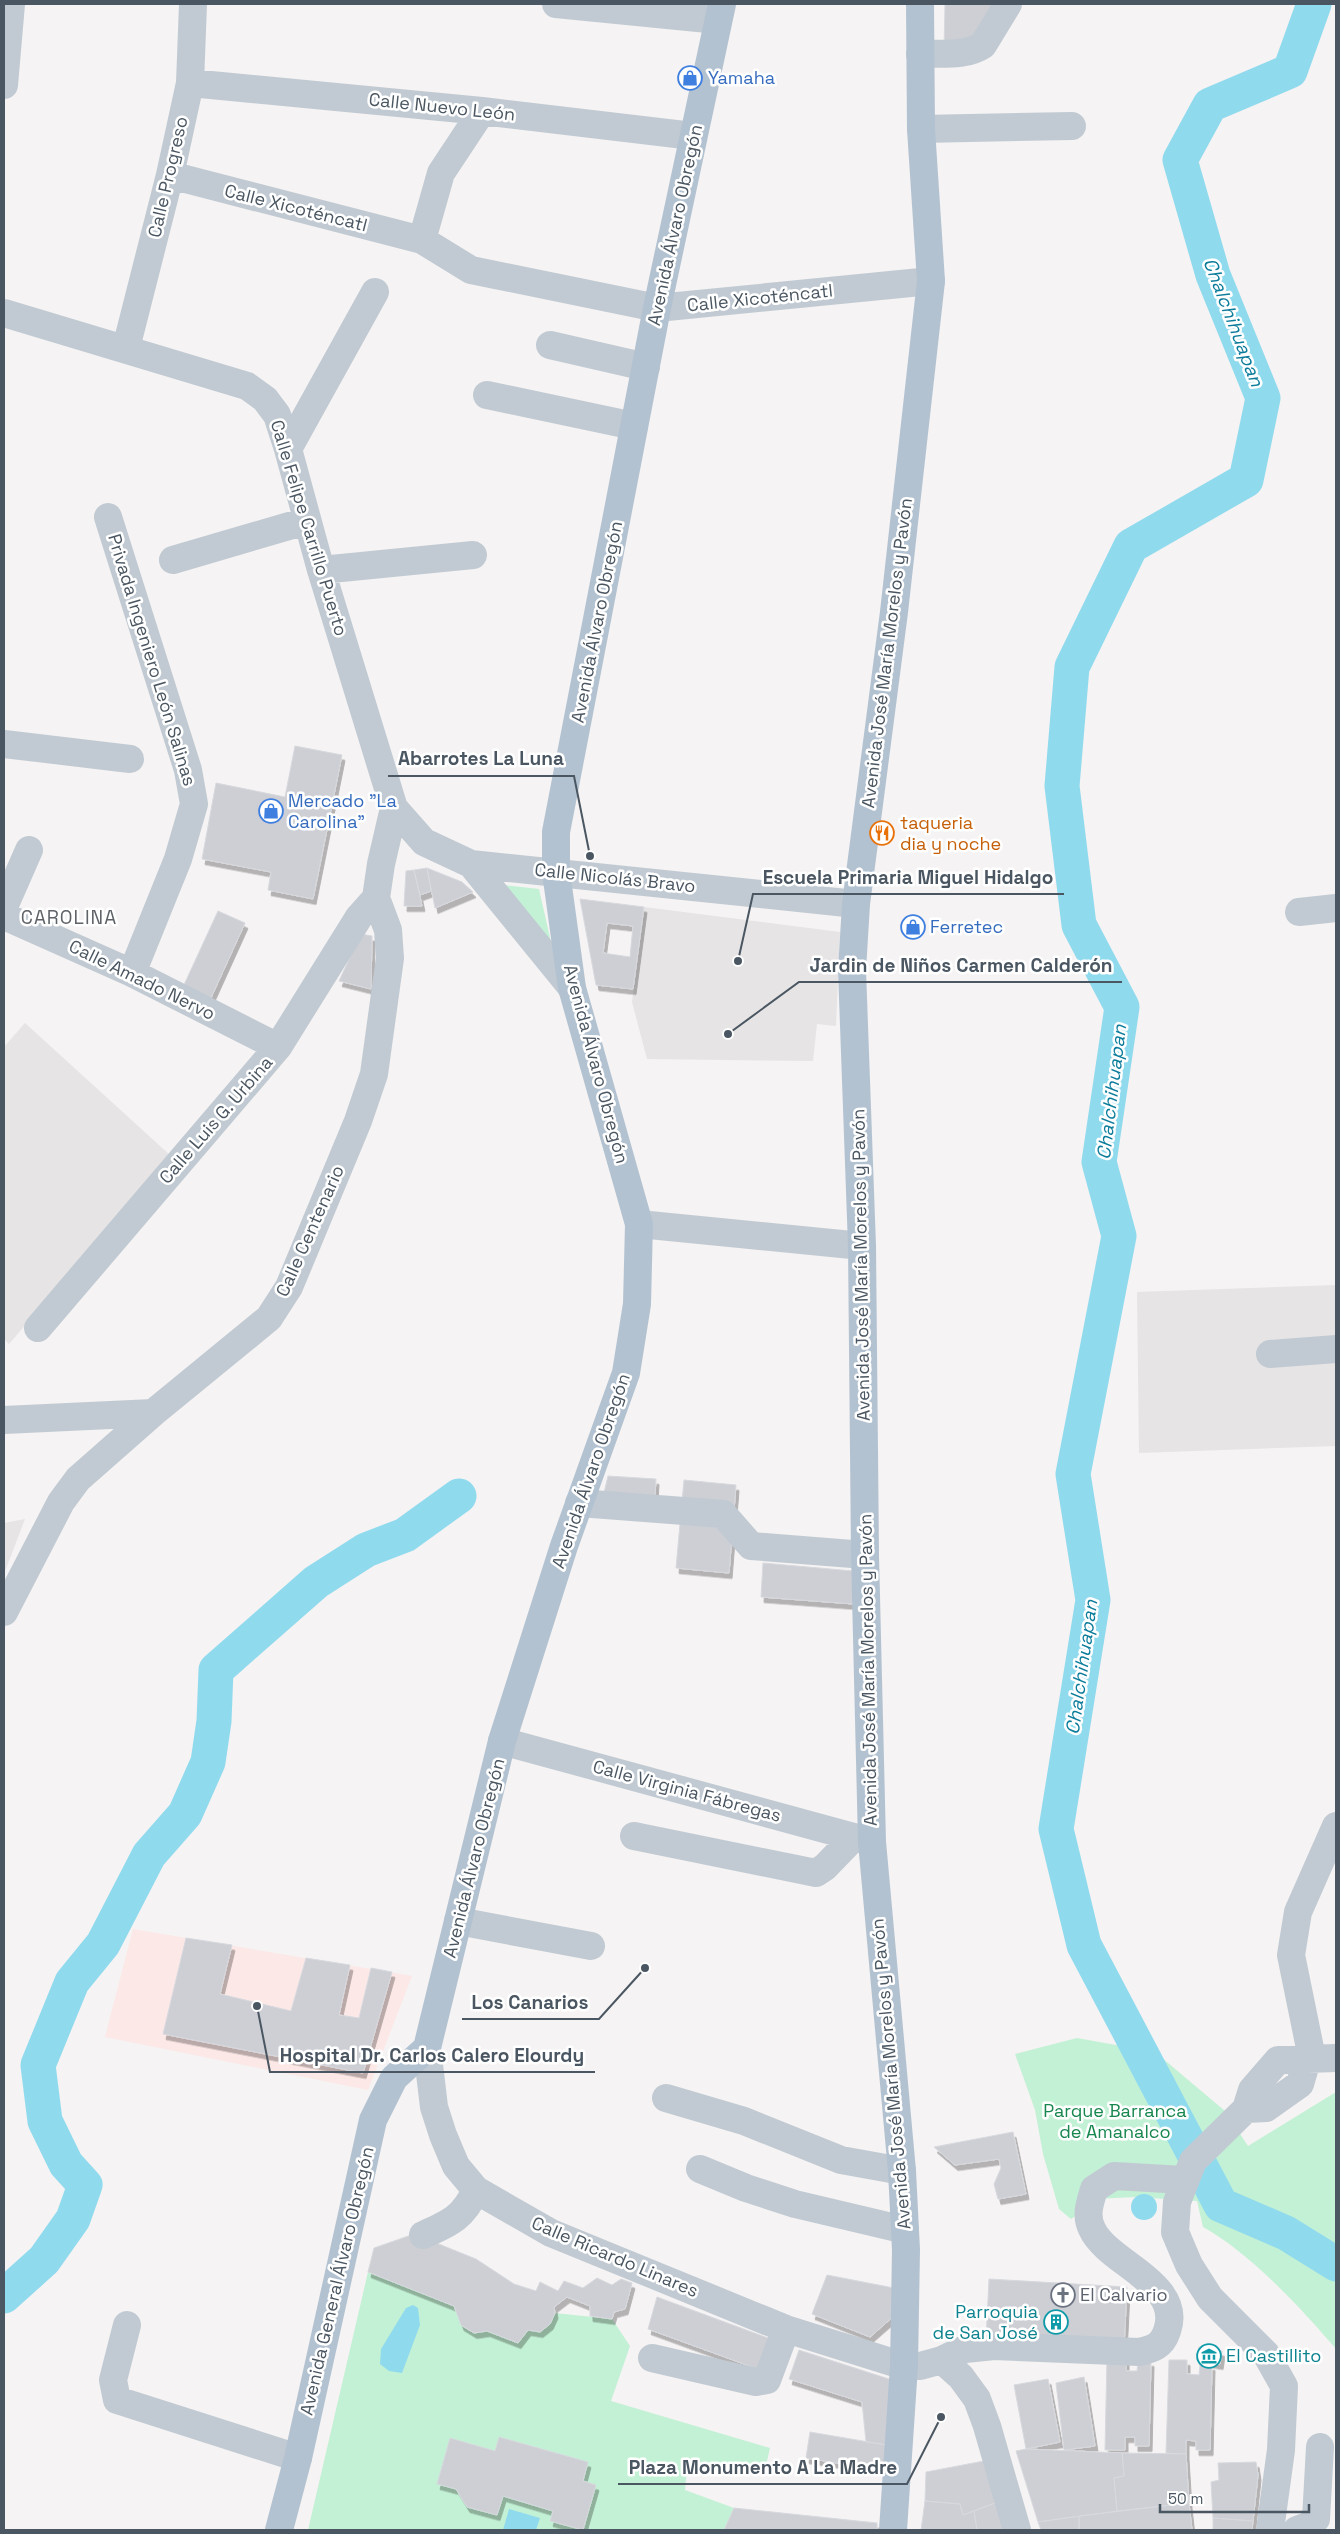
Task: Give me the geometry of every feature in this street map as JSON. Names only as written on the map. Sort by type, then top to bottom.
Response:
[{"type":"main road","name":"Avenida José María Morelos y Pavón","points":[[893,2530],[904,2366],[905,2230],[902,2172],[863,1839],[865,1555],[862,1246],[852,970],[856,904],[894,612],[931,281],[921,129],[920,4]]},
{"type":"main road","name":"Avenida Álvaro Obregón","points":[[427,2048],[502,1741],[579,1503],[626,1374],[637,1304],[639,1224],[572,988],[556,872],[556,832],[657,308],[720,12]]},
{"type":"main road","name":"Avenida General Álvaro Obregón","points":[[279,2530],[298,2458],[373,2120],[394,2078],[427,2048]]},
{"type":"street","points":[[4,85],[11,4]]},
{"type":"street","name":"Calle Progreso","points":[[126,348],[170,175],[190,83],[193,4]]},
{"type":"street","points":[[556,4],[720,12]]},
{"type":"street","points":[[920,54],[969,53],[983,45],[1008,4]]},
{"type":"street","name":"Calle Nuevo León","points":[[190,83],[482,111],[693,136]]},
{"type":"street","points":[[422,240],[441,174],[482,111]]},
{"type":"street","points":[[921,129],[1072,126]]},
{"type":"street","name":"Calle Xicoténcatl","points":[[170,175],[422,240],[471,270],[657,308],[931,281]]},
{"type":"street","points":[[288,449],[375,292]]},
{"type":"street","name":"Calle Felipe Carrillo Puerto","points":[[4,313],[126,348],[247,386],[265,399],[276,415],[288,449],[306,520],[394,808]]},
{"type":"street","points":[[550,345],[646,367]]},
{"type":"street","points":[[487,395],[634,426]]},
{"type":"street","name":"Privada Ingeniero León Salinas","points":[[108,516],[188,770],[194,804],[178,859],[132,973]]},
{"type":"street","points":[[173,560],[306,520]]},
{"type":"street","points":[[321,570],[473,555]]},
{"type":"street","points":[[4,744],[130,759]]},
{"type":"street","points":[[376,898],[381,864],[394,808]]},
{"type":"street","name":"Calle Nicolás Bravo","points":[[394,808],[424,842],[472,864],[856,904]]},
{"type":"street","points":[[381,864],[424,842]]},
{"type":"street","points":[[4,906],[29,850]]},
{"type":"street","points":[[472,864],[572,988]]},
{"type":"street","name":"Calle Luis G. Urbina","points":[[38,1328],[278,1047],[359,917],[376,898]]},
{"type":"street","name":"Calle Centenario","points":[[4,1612],[61,1502],[78,1479],[269,1318],[289,1287],[358,1121],[374,1074],[390,958],[388,930],[376,898]]},
{"type":"street","points":[[1299,912],[1336,908]]},
{"type":"street","name":"Calle Amado Nervo","points":[[4,916],[132,973],[278,1047]]},
{"type":"street","points":[[639,1224],[862,1246]]},
{"type":"street","points":[[1270,1354],[1336,1349]]},
{"type":"street","points":[[4,1420],[153,1414]]},
{"type":"street","points":[[579,1503],[723,1514],[751,1546],[865,1555]]},
{"type":"street","name":"Calle Virginia Fábregas","points":[[502,1741],[863,1839]]},
{"type":"street","points":[[1270,2530],[1281,2450],[1284,2386],[1266,2354],[1210,2298],[1189,2266],[1175,2232],[1177,2202],[1189,2171],[1244,2111],[1252,2090],[1278,2060],[1318,2059],[1291,1955],[1298,1912],[1336,1826]]},
{"type":"street","points":[[634,1836],[816,1873],[863,1839]]},
{"type":"street","points":[[458,1920],[591,1946]]},
{"type":"street","name":"Calle Ricardo Linares","points":[[427,2048],[434,2107],[443,2135],[456,2166],[476,2190],[551,2234],[786,2329],[904,2366]]},
{"type":"street","points":[[666,2098],[744,2121],[841,2160],[902,2172]]},
{"type":"street","points":[[700,2169],[746,2188],[795,2204],[905,2230]]},
{"type":"street","points":[[904,2366],[920,2366],[942,2360],[965,2349],[994,2346],[1139,2352],[1150,2350],[1161,2344],[1168,2329],[1169,2309],[1160,2291],[1110,2251],[1092,2231],[1087,2213],[1094,2189],[1114,2176],[1189,2171]]},
{"type":"street","points":[[423,2235],[450,2224],[462,2214],[476,2190]]},
{"type":"street","points":[[127,2325],[113,2380],[117,2400],[298,2458]]},
{"type":"street","points":[[652,2358],[756,2382],[767,2380],[786,2329]]},
{"type":"street","points":[[942,2360],[961,2377],[977,2398],[1017,2530]]},
{"type":"street","points":[[1296,2530],[1308,2526],[1316,2519],[1320,2447]]},
{"type":"shaded area","points":[[644,907],[840,932],[836,1026],[817,1024],[813,1061],[647,1059],[632,1002]]},
{"type":"shaded area","points":[[25,1023],[171,1156],[9,1344],[4,1339],[4,1047]]},
{"type":"shaded area","points":[[1336,1285],[1336,1446],[1139,1453],[1137,1292]]},
{"type":"shaded area","points":[[25,1519],[4,1574],[4,1523]]},
{"type":"shaded area","points":[[133,1929],[412,1976],[368,2090],[105,2037]]},
{"type":"green space","points":[[496,884],[539,889],[553,951]]},
{"type":"green space","name":"Parque Barranca de Amanalco","points":[[1077,2038],[1155,2052],[1225,2111],[1248,2146],[1336,2092],[1336,2349],[1291,2299],[1257,2266],[1221,2238],[1203,2227],[1197,2201],[1136,2197],[1095,2199],[1088,2208],[1071,2219],[1059,2209],[1043,2154],[1035,2110],[1015,2054]]},
{"type":"green space","points":[[368,2272],[454,2306],[461,2325],[474,2333],[487,2331],[518,2343],[528,2330],[540,2332],[550,2324],[555,2313],[612,2319],[630,2346],[611,2401],[770,2448],[764,2474],[687,2468],[685,2490],[734,2508],[724,2530],[308,2530]]},
{"type":"water","points":[[1144,2194],[1153,2198],[1157,2207],[1153,2216],[1144,2220],[1135,2216],[1131,2207],[1135,2198]]},
{"type":"water","points":[[413,2305],[418,2308],[420,2325],[402,2373],[389,2371],[380,2364],[381,2349],[406,2308]]},
{"type":"water","points":[[509,2509],[540,2518],[536,2530],[503,2530]]},
{"type":"building","points":[[945,4],[1000,4],[979,42],[944,49]]},
{"type":"building","name":"Mercado \"La Carolina\"","points":[[295,746],[342,755],[313,899],[268,890],[271,872],[202,859],[216,783],[285,797]]},
{"type":"building","points":[[427,868],[431,891],[420,895],[414,870]]},
{"type":"building","points":[[427,868],[462,882],[473,892],[435,908]]},
{"type":"building","points":[[414,870],[422,906],[404,906],[406,871]]},
{"type":"building","points":[[580,899],[644,907],[633,989],[596,985]],"holes":[[[607,923],[633,926],[630,957],[603,953]]]},
{"type":"building","points":[[218,911],[245,923],[210,1000],[183,987]]},
{"type":"building","points":[[361,934],[372,936],[371,989],[339,981]]},
{"type":"building","points":[[608,1476],[656,1479],[655,1496],[604,1493]]},
{"type":"building","points":[[684,1480],[736,1485],[729,1573],[676,1568]]},
{"type":"building","points":[[763,1563],[853,1571],[854,1604],[761,1597]]},
{"type":"building","points":[[186,1938],[232,1945],[220,1994],[291,2011],[306,1958],[350,1965],[339,2015],[359,2018],[371,1968],[392,1972],[363,2073],[163,2034]]},
{"type":"building","points":[[1013,2132],[1026,2194],[998,2199],[994,2184],[1001,2168],[999,2159],[955,2165],[934,2147]]},
{"type":"building","points":[[414,2234],[476,2259],[514,2284],[536,2291],[540,2282],[558,2291],[564,2281],[583,2288],[597,2278],[612,2285],[621,2279],[632,2283],[625,2309],[614,2312],[612,2319],[590,2316],[590,2306],[567,2297],[554,2307],[555,2313],[550,2324],[540,2332],[528,2330],[518,2343],[487,2331],[474,2333],[461,2325],[454,2306],[368,2272],[374,2248]]},
{"type":"building","points":[[827,2275],[899,2289],[895,2315],[870,2337],[812,2314]]},
{"type":"building","name":"Parroquia de San José","points":[[989,2279],[1127,2287],[1124,2347],[986,2339]]},
{"type":"building","points":[[657,2297],[776,2341],[766,2372],[648,2329]]},
{"type":"building","name":"El Castillito","points":[[1199,2347],[1222,2351],[1220,2364],[1197,2360]]},
{"type":"building","points":[[799,2350],[892,2380],[889,2445],[866,2442],[862,2402],[789,2379]]},
{"type":"building","points":[[1107,2356],[1126,2357],[1126,2371],[1137,2371],[1138,2361],[1151,2361],[1149,2446],[1135,2446],[1135,2437],[1125,2437],[1125,2450],[1105,2450]]},
{"type":"building","points":[[1169,2360],[1187,2360],[1187,2374],[1199,2375],[1200,2365],[1212,2365],[1210,2450],[1196,2450],[1196,2441],[1186,2440],[1186,2454],[1166,2453]]},
{"type":"building","points":[[1084,2377],[1095,2446],[1064,2450],[1056,2383]]},
{"type":"building","points":[[1048,2379],[1060,2442],[1026,2449],[1014,2385]]},
{"type":"building","points":[[810,2432],[892,2446],[888,2471],[806,2458]]},
{"type":"building","points":[[499,2437],[588,2462],[583,2481],[596,2485],[583,2530],[550,2521],[553,2511],[503,2496],[497,2515],[467,2507],[456,2489],[437,2484],[450,2438],[495,2451]]},
{"type":"building","points":[[1026,2449],[1122,2453],[1124,2476],[1114,2478],[1117,2511],[1038,2522],[1016,2451]]},
{"type":"building","points":[[1122,2453],[1186,2454],[1189,2503],[1117,2511],[1114,2478],[1124,2476]]},
{"type":"building","points":[[984,2461],[1003,2500],[963,2515],[960,2504],[925,2501],[926,2472]]},
{"type":"building","points":[[1256,2462],[1258,2475],[1253,2521],[1213,2518],[1211,2482],[1219,2480],[1218,2463]]},
{"type":"building","points":[[1003,2500],[1013,2530],[977,2530],[974,2511]]},
{"type":"building","points":[[925,2501],[960,2504],[963,2515],[974,2511],[977,2530],[921,2530]]},
{"type":"building","points":[[1189,2503],[1192,2530],[1079,2530],[1079,2516]]},
{"type":"building","points":[[734,2508],[877,2523],[877,2530],[724,2530]]},
{"type":"building","points":[[1079,2516],[1079,2530],[1041,2530],[1038,2522]]},
{"type":"building","points":[[1213,2518],[1253,2521],[1252,2530],[1213,2530]]},
{"type":"waterway","name":"Chalchihuapan","points":[[1314,4],[1290,71],[1210,105],[1180,160],[1213,275],[1263,398],[1246,480],[1131,546],[1072,667],[1062,786],[1079,925],[1122,1007],[1099,1162],[1119,1236],[1073,1474],[1093,1600],[1056,1829],[1084,1945],[1221,2205],[1286,2233],[1336,2264]]},
{"type":"waterway","points":[[4,2296],[44,2260],[73,2219],[85,2185],[66,2164],[45,2121],[38,2065],[72,1982],[103,1944],[149,1855],[185,1814],[208,1762],[214,1721],[216,1670],[316,1582],[366,1550],[405,1535],[459,1496]]},
{"type":"place","name":"Yamaha","points":[[690,78]]},
{"type":"place","name":"Mercado \"La Carolina\"","points":[[271,811]]},
{"type":"place","name":"taqueria dia y noche","points":[[882,833]]},
{"type":"place","name":"Abarrotes La Luna","points":[[590,856]]},
{"type":"place","name":"Ferretec","points":[[913,927]]},
{"type":"place","name":"Escuela Primaria Miguel Hidalgo","points":[[738,961]]},
{"type":"place","name":"Jardin de Niños Carmen Calderón","points":[[728,1034]]},
{"type":"place","name":"Los Canarios","points":[[645,1968]]},
{"type":"place","name":"Hospital Dr. Carlos Calero Elourdy","points":[[257,2006]]},
{"type":"place","name":"El Calvario","points":[[1063,2295]]},
{"type":"place","name":"Parroquia de San José","points":[[1056,2322]]},
{"type":"place","name":"El Castillito","points":[[1209,2356]]},
{"type":"place","name":"Plaza Monumento A La Madre","points":[[941,2417]]},
{"type":"district","name":"CAROLINA","points":[[69,917]]}]
